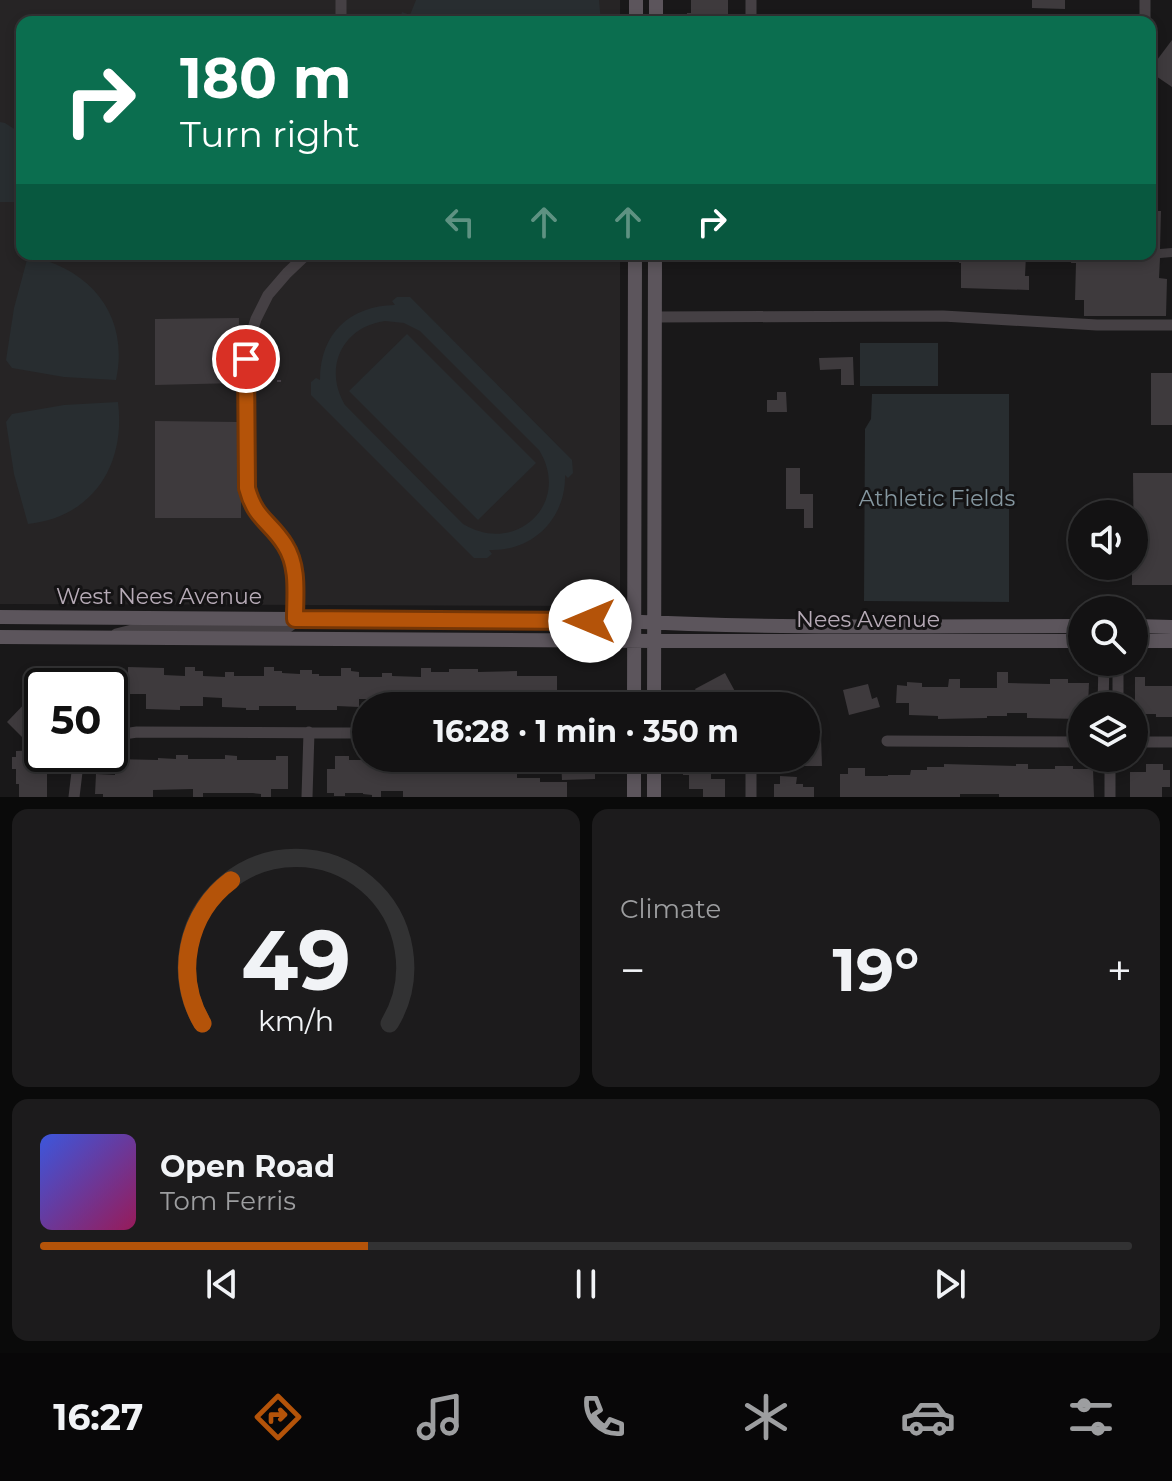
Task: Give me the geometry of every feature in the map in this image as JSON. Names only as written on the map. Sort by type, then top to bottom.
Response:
[{"type":"main road","points":[[634,692],[635,260]]},
{"type":"main road","points":[[654,692],[655,260]]},
{"type":"main road","points":[[635,317],[655,317]]},
{"type":"main road","name":"West Nees Avenue","points":[[0,617],[654,623]]},
{"type":"main road","name":"Nees Avenue","points":[[654,623],[1068,626]]},
{"type":"main road","points":[[1148,626],[1172,627]]},
{"type":"main road","name":"West Nees Avenue","points":[[0,637],[654,641]]},
{"type":"main road","name":"Nees Avenue","points":[[654,641],[1068,641]]},
{"type":"main road","points":[[1148,641],[1172,641]]},
{"type":"main road","points":[[634,772],[634,797]]},
{"type":"main road","points":[[654,772],[654,797]]},
{"type":"street","points":[[96,638],[136,629],[283,629],[291,626],[295,619],[295,575],[290,553],[254,508],[247,488],[246,359],[250,336],[263,304],[301,260]]},
{"type":"street","points":[[655,317],[943,316],[1097,325],[1172,325]]},
{"type":"street","points":[[307,797],[309,732]]},
{"type":"street","points":[[128,733],[352,733]]},
{"type":"street","points":[[887,741],[1068,742]]},
{"type":"street","points":[[1148,742],[1172,742]]},
{"type":"street","points":[[74,797],[77,772]]},
{"type":"street","points":[[751,772],[751,797]]},
{"type":"street","points":[[1110,772],[1110,797]]},
{"type":"path","points":[[256,381],[283,381]]},
{"type":"shaded area","points":[[0,0],[620,0],[620,16],[16,16],[16,260],[620,260],[620,599],[613,606],[0,604]]},
{"type":"green space","points":[[416,0],[599,0],[600,16],[401,16],[402,12],[410,15]]},
{"type":"green space","points":[[0,122],[16,130],[16,202],[0,202]]},
{"type":"green space","points":[[27,260],[50,262],[87,283],[111,315],[117,335],[119,357],[116,380],[64,377],[12,368],[6,360],[14,308]]},
{"type":"green space","points":[[397,297],[410,297],[572,460],[573,473],[568,478],[565,475],[560,506],[544,530],[532,539],[505,549],[489,550],[492,554],[487,558],[474,558],[311,395],[311,382],[316,378],[320,380],[325,349],[340,326],[364,311],[395,305],[392,301]],"holes":[[[385,321],[404,323],[420,331],[539,450],[547,470],[548,488],[543,505],[533,519],[519,529],[502,533],[483,532],[463,524],[345,405],[336,377],[341,351],[348,340],[370,325]]]},
{"type":"green space","points":[[407,334],[536,463],[478,520],[349,391]]},
{"type":"green space","points":[[860,343],[938,343],[938,386],[860,386]]},
{"type":"green space","name":"Athletic Fields","points":[[872,394],[1009,394],[1009,602],[864,601],[865,429],[871,419]]},
{"type":"green space","points":[[118,402],[116,447],[100,484],[71,511],[28,524],[14,474],[6,422],[12,414],[64,405]]},
{"type":"building","points":[[691,0],[728,0],[728,15],[687,16],[691,13]]},
{"type":"building","points":[[1032,0],[1065,0],[1065,9],[1032,8]]},
{"type":"building","points":[[1172,40],[1172,87],[1156,76],[1157,60]]},
{"type":"building","points":[[1156,211],[1161,211],[1160,249],[1172,248],[1172,257],[1160,258],[1159,278],[1167,279],[1166,316],[1084,316],[1084,300],[1075,300],[1076,263],[1071,263],[1071,260],[1156,260]]},
{"type":"building","points":[[959,260],[1026,260],[1025,276],[1029,276],[1029,290],[961,288]]},
{"type":"building","points":[[239,318],[238,383],[155,385],[155,319]]},
{"type":"building","points":[[853,357],[854,385],[841,385],[841,369],[820,370],[819,358]]},
{"type":"building","points":[[1151,373],[1172,373],[1172,425],[1151,425]]},
{"type":"building","points":[[777,392],[786,392],[787,412],[767,412],[767,400],[777,400]]},
{"type":"building","points":[[155,421],[238,422],[241,518],[155,518]]},
{"type":"building","points":[[786,468],[800,468],[800,494],[813,494],[813,528],[804,528],[804,509],[786,509]]},
{"type":"building","points":[[1133,473],[1172,473],[1172,585],[1132,585],[1132,580],[1148,580],[1148,500],[1133,500]]},
{"type":"building","points":[[185,667],[195,667],[195,671],[203,671],[203,676],[225,677],[225,672],[234,672],[234,676],[264,676],[264,667],[274,667],[274,671],[282,673],[300,674],[300,670],[312,670],[312,674],[319,676],[341,676],[341,668],[351,668],[351,671],[359,672],[359,677],[382,677],[382,673],[392,673],[392,676],[421,677],[421,668],[431,668],[431,672],[449,672],[449,669],[517,671],[517,676],[557,676],[557,692],[352,692],[352,707],[337,706],[337,710],[259,706],[259,710],[246,710],[222,707],[222,698],[203,697],[203,706],[180,706],[180,710],[146,709],[146,694],[128,694],[128,668],[164,668],[164,675],[185,676]]},
{"type":"building","points":[[997,672],[1008,672],[1008,683],[1050,684],[1050,679],[1068,679],[1068,683],[1089,683],[1089,692],[1068,692],[1068,719],[1027,718],[1027,713],[1007,713],[1007,716],[987,718],[938,719],[938,716],[909,715],[909,703],[896,703],[897,685],[907,686],[907,682],[922,683],[922,687],[948,687],[949,679],[960,679],[960,688],[997,688]]},
{"type":"building","points":[[725,673],[735,692],[697,692],[695,689]]},
{"type":"building","points":[[1135,677],[1145,677],[1145,686],[1172,686],[1172,717],[1148,714],[1148,692],[1135,692]]},
{"type":"building","points":[[868,684],[872,699],[877,697],[880,707],[849,715],[843,690]]},
{"type":"building","points":[[24,704],[24,737],[7,722]]},
{"type":"building","points":[[820,736],[821,736],[820,766]]},
{"type":"building","points":[[16,751],[24,751],[24,772],[53,772],[47,773],[47,797],[19,797],[16,769],[12,769],[12,757],[16,757]]},
{"type":"building","points":[[176,755],[188,755],[188,759],[225,759],[225,755],[237,756],[237,760],[276,760],[276,756],[288,756],[288,789],[271,789],[271,797],[253,793],[203,793],[203,797],[193,797],[193,789],[153,790],[153,797],[103,797],[103,794],[95,794],[96,774],[128,772],[128,759],[176,759]]},
{"type":"building","points":[[335,756],[349,756],[352,772],[517,773],[517,778],[567,782],[567,797],[403,797],[403,791],[381,791],[381,797],[363,793],[334,796],[334,793],[327,793],[327,769],[335,769]]},
{"type":"building","points":[[944,764],[1028,764],[1028,769],[1068,766],[1068,772],[1093,772],[1094,797],[960,794],[960,797],[840,797],[840,774],[848,774],[848,768],[865,768],[865,776],[888,776],[910,775],[911,770],[927,770],[927,767],[944,767]]},
{"type":"building","points":[[1148,764],[1163,764],[1163,770],[1170,770],[1170,787],[1162,787],[1162,797],[1130,797],[1130,772],[1148,772]]},
{"type":"building","points":[[562,772],[595,772],[595,779],[562,780]]},
{"type":"building","points":[[683,772],[711,772],[711,779],[725,779],[725,797],[703,797],[703,789],[689,789],[689,775],[683,775]]},
{"type":"building","points":[[780,776],[797,777],[796,784],[814,787],[814,797],[774,797],[774,784],[780,784]]},
{"type":"route","points":[[246,359],[247,488],[254,508],[290,553],[295,575],[295,619],[590,621]]}]
